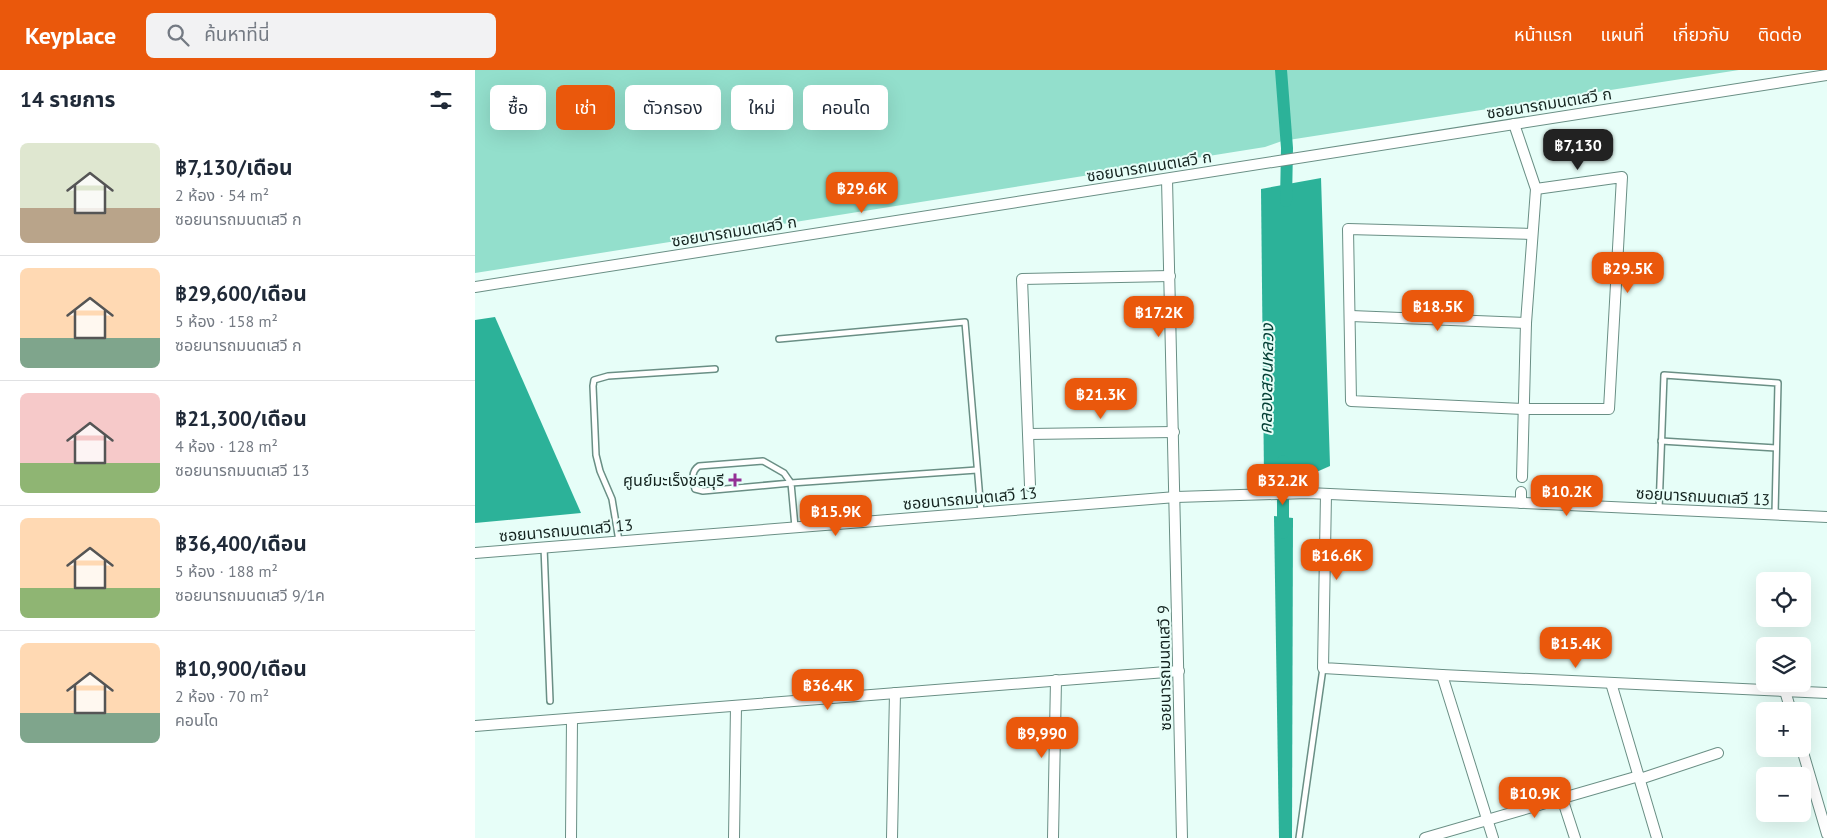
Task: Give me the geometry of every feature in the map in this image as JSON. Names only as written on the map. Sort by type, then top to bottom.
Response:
[{"type":"street","name":"ซอยนารถมนตเสวี ก","points":[[475,287],[1827,75]]},
{"type":"street","points":[[1514,124],[1536,189],[1526,323],[1522,477]]},
{"type":"street","points":[[1532,234],[1349,229],[1351,401],[1523,409],[1609,409],[1622,177],[1536,189]]},
{"type":"street","name":"ซอยนารถมนตเสวี 9","points":[[1167,178],[1176,497],[1182,838]]},
{"type":"street","points":[[1030,486],[1022,279],[1170,276]]},
{"type":"street","points":[[1351,316],[1526,323]]},
{"type":"street","points":[[1029,434],[1174,432]]},
{"type":"street","name":"ซอยนารถมนตเสวี 13","points":[[475,553],[1176,497],[1308,493],[1521,497],[1659,509],[1827,517]]},
{"type":"street","points":[[1326,494],[1323,668],[1756,690]]},
{"type":"street","points":[[475,726],[1179,671]]},
{"type":"street","points":[[1442,675],[1493,838]]},
{"type":"street","points":[[1053,838],[1056,680]]},
{"type":"street","points":[[1611,683],[1657,838]]},
{"type":"street","points":[[1806,692],[1827,693]]},
{"type":"street","points":[[892,838],[895,693]]},
{"type":"street","points":[[734,838],[736,706]]},
{"type":"street","points":[[571,838],[572,718]]},
{"type":"street","points":[[1425,838],[1718,753]]},
{"type":"street","points":[[1804,757],[1827,834]]},
{"type":"street","points":[[1562,798],[1575,838]]},
{"type":"lane","points":[[779,339],[965,322],[981,512]]},
{"type":"lane","points":[[619,541],[612,499],[600,471],[596,455],[594,380],[608,376],[715,370]]},
{"type":"lane","points":[[1659,509],[1664,375],[1777,383],[1775,514]]},
{"type":"lane","points":[[1661,441],[1776,448]]},
{"type":"lane","points":[[795,528],[791,483],[784,473],[763,461],[699,466],[693,474],[695,489],[703,490],[791,483],[977,470]]},
{"type":"lane","points":[[544,547],[550,701]]},
{"type":"lane","points":[[1299,838],[1323,668]]},
{"type":"shaded area","points":[[475,70],[1739,70],[1282,141],[1265,147],[475,273]]},
{"type":"water","points":[[1321,178],[1330,466],[1305,477],[1264,478],[1261,189]]},
{"type":"water","points":[[495,317],[581,513],[475,523],[475,320]]},
{"type":"water","points":[[1274,516],[1293,518],[1292,838],[1279,838]]},
{"type":"waterway","name":"คลองสวนหลวง","points":[[1281,70],[1287,148],[1286,201]]},
{"type":"waterway","name":"คลองสวนหลวง","points":[[1283,461],[1283,533]]},
{"type":"place","name":"ศูนย์มะเร็งชลบุรี","points":[[735,480]]}]
